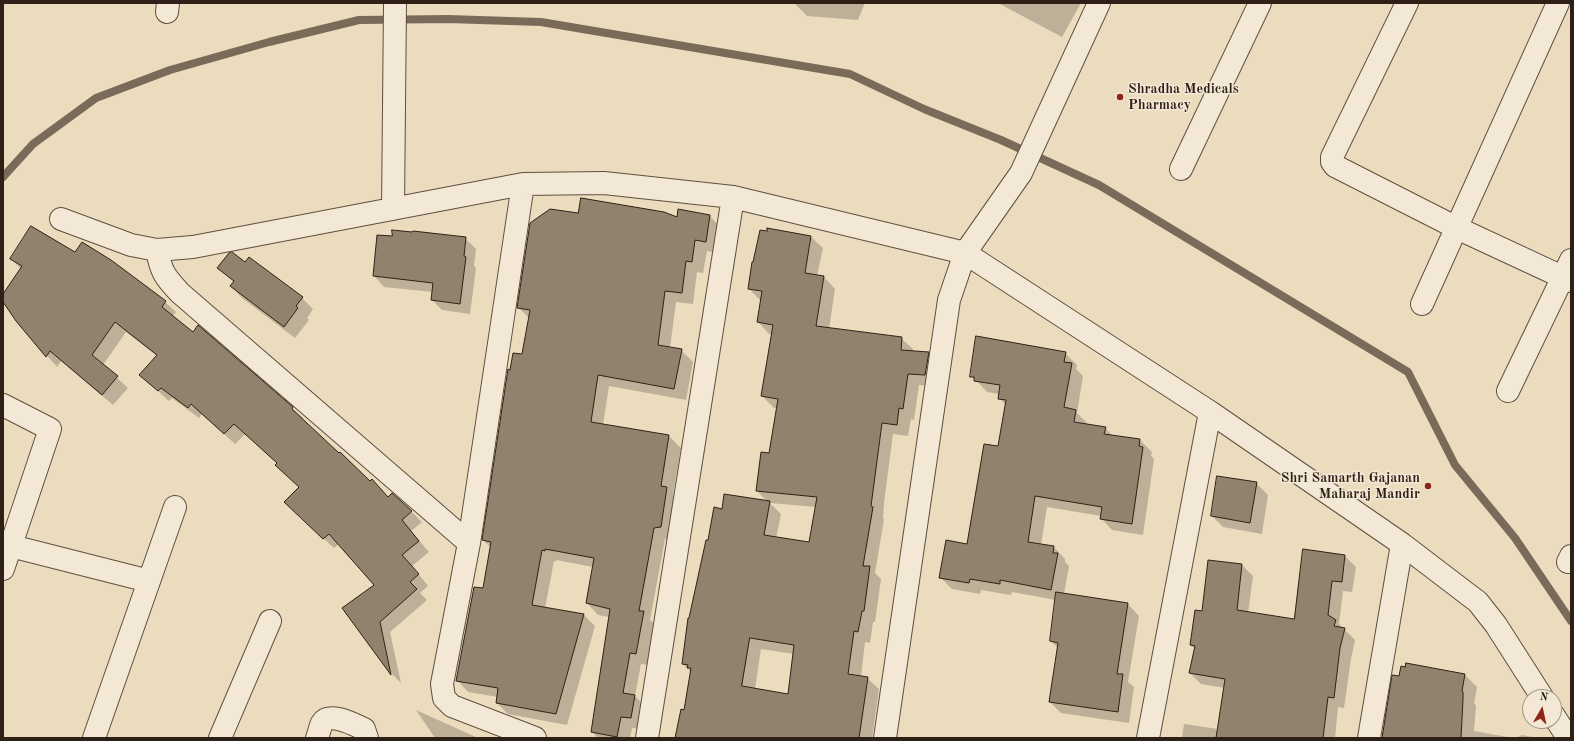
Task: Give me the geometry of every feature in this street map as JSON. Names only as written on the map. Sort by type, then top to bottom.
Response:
[{"type":"street","points":[[393,209],[395,3]]},
{"type":"street","points":[[884,738],[949,300],[965,253],[1021,174],[1099,3]]},
{"type":"street","points":[[1181,169],[1260,3]]},
{"type":"street","points":[[1407,3],[1332,157],[1332,162],[1335,166],[1457,228],[1568,273],[1508,391]]},
{"type":"street","points":[[1422,304],[1558,3]]},
{"type":"street","points":[[523,184],[469,543],[442,684],[444,698],[452,706],[535,738]]},
{"type":"street","points":[[61,220],[131,245],[157,250],[194,247],[523,184],[604,184],[733,197],[965,253],[1210,412],[1402,544],[1478,602],[1496,624],[1537,689]]},
{"type":"street","points":[[647,738],[733,197]]},
{"type":"street","points":[[157,250],[160,266],[166,278],[180,293],[469,543]]},
{"type":"street","points":[[3,405],[50,429],[3,569]]},
{"type":"street","points":[[1148,738],[1210,412]]},
{"type":"street","points":[[94,738],[175,507]]},
{"type":"street","points":[[1369,738],[1402,544]]},
{"type":"street","points":[[11,546],[149,581]]},
{"type":"street","points":[[220,738],[270,621]]},
{"type":"street","points":[[317,738],[323,722],[328,718],[333,717],[364,729],[367,738]]},
{"type":"street","points":[[1562,729],[1568,738]]},
{"type":"building","points":[[581,198],[664,212],[677,217],[678,209],[710,215],[706,242],[695,240],[692,262],[686,261],[682,293],[665,291],[658,345],[682,349],[674,389],[598,375],[591,422],[669,435],[661,486],[667,487],[661,527],[654,528],[639,611],[644,611],[636,654],[630,653],[623,693],[635,695],[631,718],[621,717],[617,737],[591,732],[610,609],[586,603],[594,558],[545,549],[545,551],[542,550],[532,605],[584,614],[556,714],[496,703],[498,688],[456,681],[474,587],[483,588],[491,542],[482,540],[508,369],[510,370],[513,353],[522,354],[530,310],[517,308],[530,223],[550,209],[578,213]]},
{"type":"building","points":[[31,226],[75,252],[82,242],[111,260],[166,301],[162,307],[193,332],[198,325],[293,407],[292,409],[370,481],[372,479],[388,497],[392,493],[412,511],[402,520],[419,541],[402,555],[419,574],[410,582],[417,589],[380,622],[391,675],[342,608],[374,585],[329,534],[323,539],[284,502],[299,487],[275,465],[277,463],[234,424],[224,434],[191,404],[188,408],[161,388],[158,391],[139,375],[157,355],[115,322],[92,355],[118,376],[102,395],[50,351],[46,357],[16,321],[3,302],[3,294],[22,266],[10,259]]},
{"type":"building","points":[[767,228],[811,236],[805,273],[824,276],[816,326],[902,337],[901,350],[929,352],[925,375],[908,374],[903,409],[899,408],[897,425],[882,423],[871,506],[873,507],[863,566],[870,566],[864,611],[862,611],[858,632],[854,631],[848,674],[868,677],[859,738],[675,738],[681,709],[684,710],[691,668],[687,668],[688,665],[682,664],[688,618],[706,540],[708,540],[714,507],[722,509],[724,494],[770,501],[764,535],[809,542],[817,497],[756,491],[761,452],[769,453],[778,399],[761,396],[773,325],[757,322],[762,291],[748,289],[752,262],[760,230],[767,231]],"holes":[[[750,638],[794,645],[788,694],[742,686]]]},
{"type":"building","points":[[392,230],[466,237],[464,256],[466,257],[460,304],[431,300],[433,283],[373,276],[377,235],[392,236]]},
{"type":"building","points":[[232,252],[245,262],[249,257],[303,297],[296,306],[298,308],[284,327],[230,286],[234,281],[217,268],[229,253]]},
{"type":"building","points":[[976,336],[1066,352],[1064,362],[1072,363],[1064,407],[1076,410],[1074,422],[1106,427],[1104,434],[1140,439],[1139,446],[1143,447],[1132,524],[1100,519],[1102,507],[1035,496],[1028,542],[1054,546],[1053,553],[1058,553],[1051,590],[1000,580],[1000,584],[970,579],[969,583],[939,578],[946,540],[967,544],[984,444],[998,446],[1006,400],[998,399],[1000,385],[974,381],[974,377],[970,377]]},
{"type":"building","points":[[1217,476],[1257,482],[1250,523],[1211,516]]},
{"type":"building","points":[[1303,549],[1345,555],[1342,582],[1332,581],[1328,615],[1336,620],[1334,626],[1345,628],[1340,648],[1334,698],[1328,697],[1323,738],[1216,738],[1225,679],[1189,673],[1195,646],[1190,645],[1195,610],[1202,611],[1208,560],[1242,564],[1237,610],[1294,619]]},
{"type":"building","points":[[1056,592],[1128,603],[1117,674],[1123,674],[1118,712],[1049,702],[1058,643],[1050,641]]},
{"type":"building","points":[[1406,663],[1465,674],[1462,691],[1461,738],[1382,738],[1392,675],[1399,676],[1401,666],[1405,667]]},
{"type":"waterway","points":[[3,177],[33,144],[96,98],[170,70],[269,42],[359,20],[448,19],[541,22],[850,74],[924,109],[1001,140],[1099,185],[1408,372],[1455,465],[1515,538],[1571,621]]},
{"type":"place","name":"Shradha Medicals Pharmacy","points":[[1120,97]]},
{"type":"place","name":"Shri Samarth Gajanan Maharaj Mandir","points":[[1428,486]]}]
